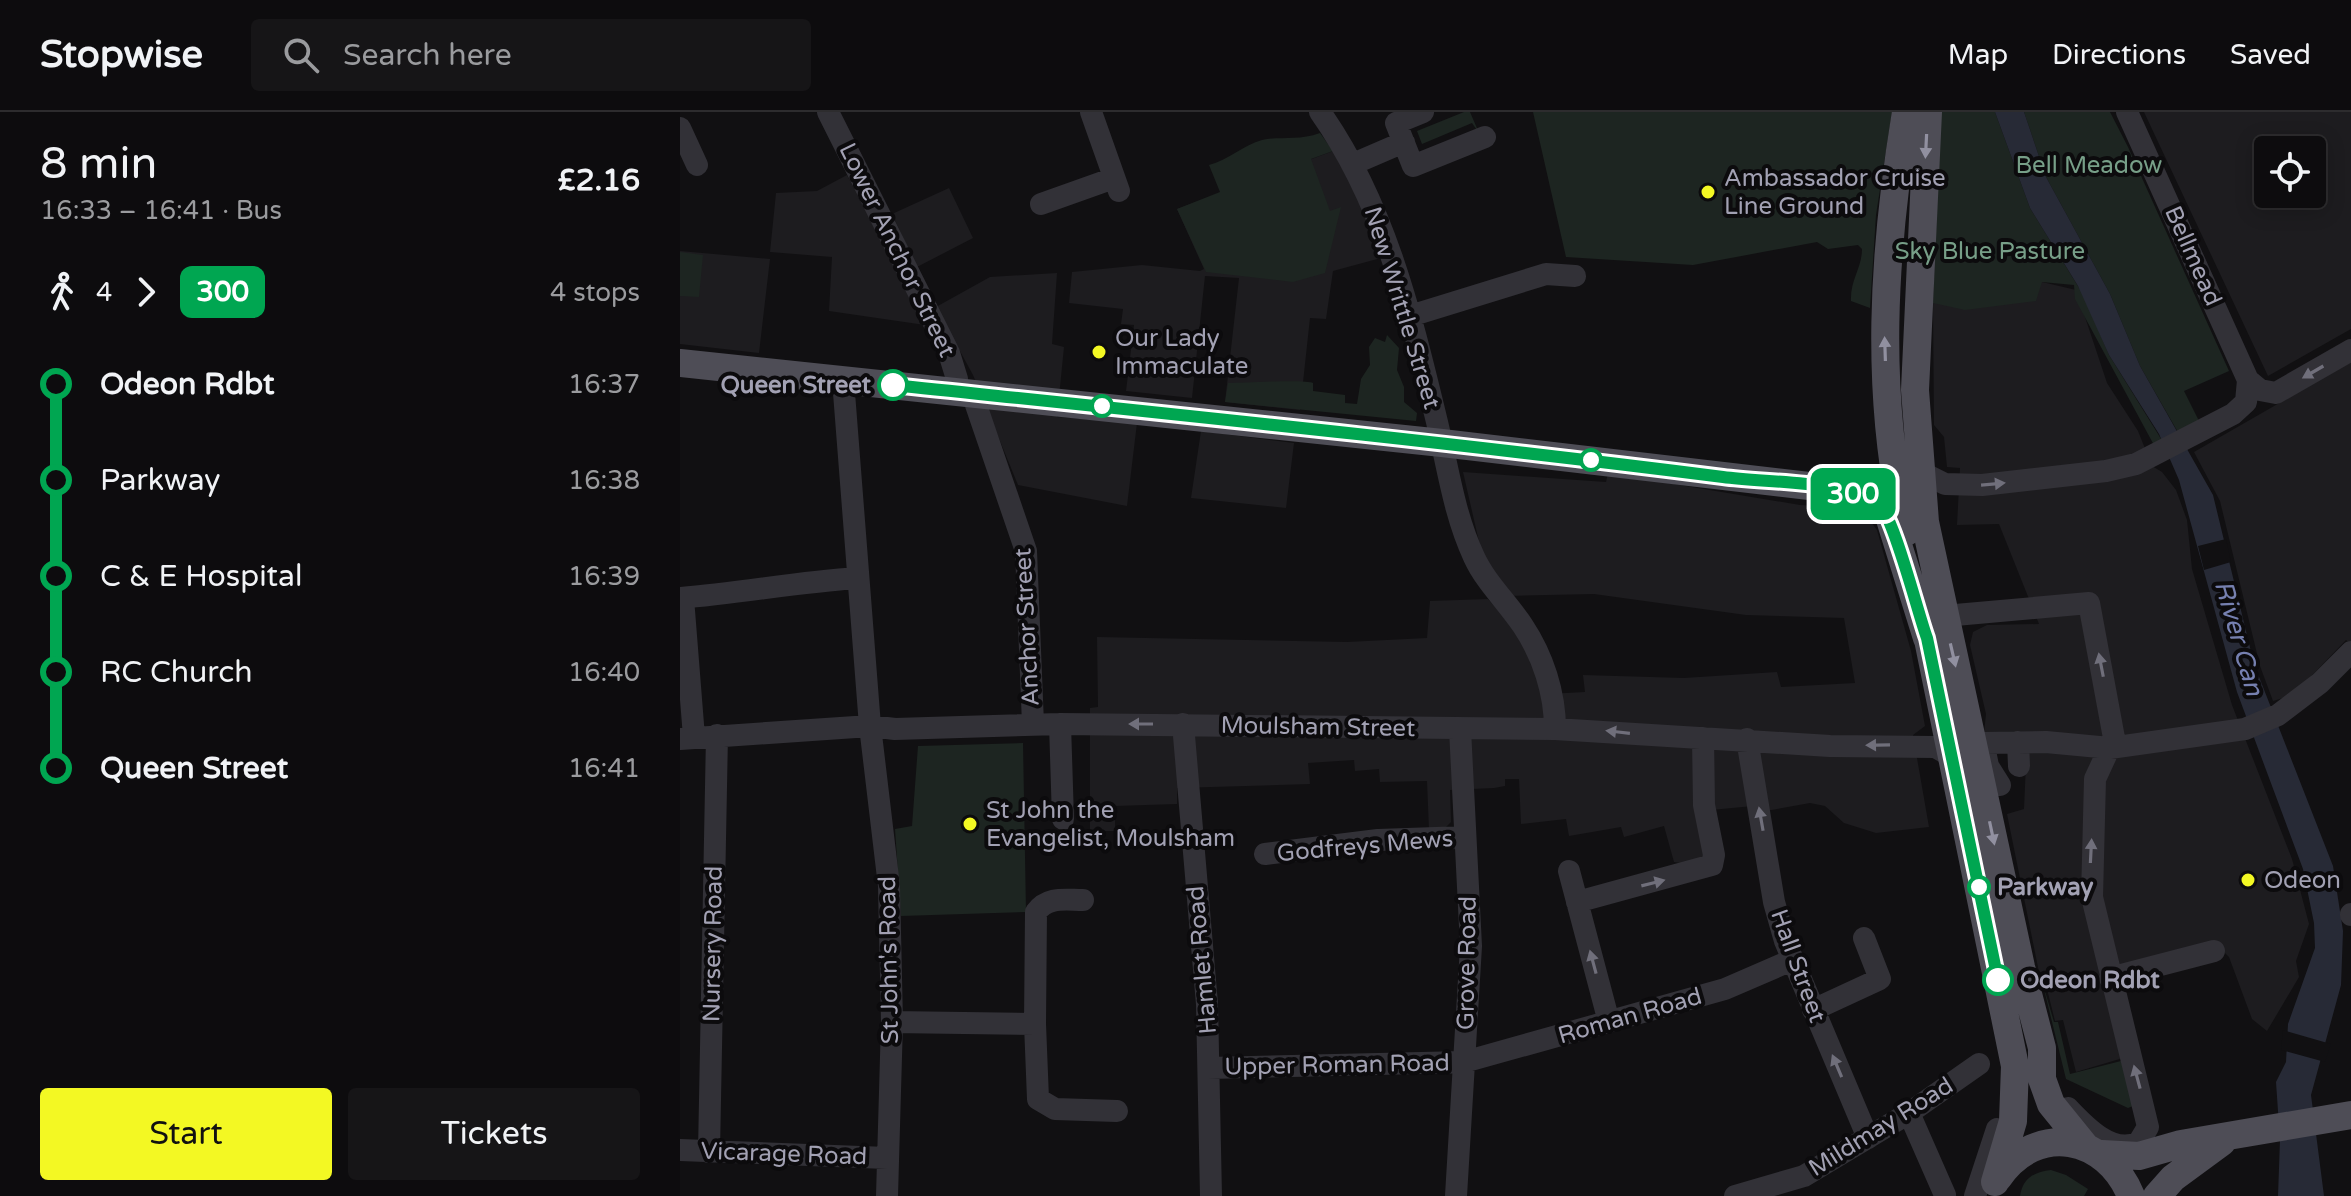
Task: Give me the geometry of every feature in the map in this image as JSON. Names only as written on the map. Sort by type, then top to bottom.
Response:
[{"type":"main road","points":[[1906,112],[1887,244],[1884,342],[1890,455],[1896,488],[1920,587],[1936,627],[2042,1048],[2042,1079],[2051,1104],[2093,1150],[2121,1173],[2131,1196]]},
{"type":"main road","points":[[1928,112],[1915,390],[1919,471],[1953,757],[2016,1078],[2013,1121],[1987,1191]]},
{"type":"main road","points":[[680,363],[1442,443],[1835,489],[1866,487],[1884,496],[1896,488],[1904,471],[1903,402],[1915,390]]},
{"type":"main road","points":[[1866,487],[1890,455]]},
{"type":"main road","points":[[1866,487],[1889,516],[1936,627]]},
{"type":"main road","points":[[1987,1191],[2013,1159],[2037,1146],[2057,1142],[2139,1156],[2181,1144],[2351,1115]]},
{"type":"main road","points":[[2157,1196],[2201,1155],[2229,1138]]},
{"type":"street","name":"Lower Anchor Street","points":[[828,112],[949,353],[957,379],[967,392]]},
{"type":"street","points":[[1041,204],[1116,185],[1091,112]]},
{"type":"street","name":"New Writtle Street","points":[[1320,112],[1353,164],[1372,204],[1410,316],[1466,539],[1487,580],[1528,635],[1553,694],[1555,729]]},
{"type":"street","points":[[1423,112],[1396,123],[1413,166],[1485,137]]},
{"type":"street","name":"Bellmead","points":[[2127,112],[2247,391]]},
{"type":"street","points":[[680,128],[697,165]]},
{"type":"street","points":[[1353,164],[1404,142]]},
{"type":"street","points":[[1410,316],[1546,274],[1575,276]]},
{"type":"street","points":[[1919,471],[1945,484],[1982,485],[2106,471],[2136,464],[2233,414],[2247,391],[2276,393],[2351,350]]},
{"type":"street","points":[[843,380],[870,726]]},
{"type":"street","name":"Anchor Street","points":[[967,392],[976,405],[1026,551],[1033,724]]},
{"type":"street","points":[[687,738],[682,598],[750,591],[787,583],[857,578]]},
{"type":"street","points":[[1936,627],[2089,603],[2112,738],[2095,779],[2090,871],[2099,937],[2147,1118],[2145,1136],[2132,1146],[2100,1136],[2065,1104],[2042,1048]]},
{"type":"street","points":[[2000,785],[1988,766],[1983,738],[2018,742],[2245,729],[2278,716],[2348,661]]},
{"type":"street","name":"Moulsham Street","points":[[687,738],[870,726],[895,729],[1033,724],[1555,729],[1830,746],[1935,747],[1953,757]]},
{"type":"street","points":[[1060,724],[1063,819]]},
{"type":"street","name":"Hamlet Road","points":[[1183,724],[1205,978],[1211,1196]]},
{"type":"street","name":"St John's Road","points":[[870,726],[889,886],[892,1022],[887,1196]]},
{"type":"street","name":"Grove Road","points":[[1456,1196],[1471,946],[1460,729]]},
{"type":"street","name":"Nursery Road","points":[[709,1152],[717,735]]},
{"type":"street","points":[[1577,902],[1712,865],[1714,855],[1704,805],[1703,738]]},
{"type":"street","name":"Hall Street","points":[[1747,739],[1774,902],[1792,960],[1868,1138]]},
{"type":"street","points":[[2018,742],[2019,766]]},
{"type":"street","name":"Godfreys Mews","points":[[1265,854],[1378,840],[1465,837]]},
{"type":"street","points":[[1569,871],[1609,1022]]},
{"type":"street","points":[[1083,900],[1053,900],[1042,904],[1036,912],[1038,1099],[1055,1109],[1117,1111]]},
{"type":"street","points":[[1813,1010],[1880,979],[1864,938]]},
{"type":"street","points":[[2110,978],[2214,951]]},
{"type":"street","name":"Roman Road","points":[[1464,1062],[1725,989],[1792,960]]},
{"type":"street","points":[[892,1022],[1035,1024]]},
{"type":"street","name":"Upper Roman Road","points":[[1209,1068],[1464,1062]]},
{"type":"street","name":"Mildmay Road","points":[[1735,1196],[1797,1188],[1979,1064]]},
{"type":"street","points":[[1909,1113],[1945,1195]]},
{"type":"street","name":"Vicarage Road","points":[[680,1150],[887,1158]]},
{"type":"shaded area","points":[[2144,112],[2351,112],[2351,329],[2268,376]]},
{"type":"shaded area","points":[[1333,151],[1359,200],[1381,258],[1333,271],[1326,319],[1310,318],[1300,410],[1225,402],[1239,278],[1205,276],[1192,398],[1126,391],[1134,325],[1121,324],[1123,309],[1069,303],[1072,272],[1142,265],[1200,271],[1204,269],[1177,209]]},
{"type":"shaded area","points":[[847,175],[925,325],[829,311],[832,257],[770,252],[776,193],[817,191]]},
{"type":"shaded area","points":[[949,188],[973,238],[917,267],[892,214]]},
{"type":"shaded area","points":[[680,251],[770,259],[759,353],[680,344]]},
{"type":"shaded area","points":[[1057,273],[1052,344],[1064,347],[1057,417],[1137,423],[1127,506],[1018,485],[973,375],[936,307],[990,277]]},
{"type":"shaded area","points":[[2042,282],[2076,290],[2107,383],[2138,431],[2152,466],[2162,472],[2176,490],[2187,520],[2192,569],[2232,705],[2292,859],[2309,924],[2296,961],[2299,977],[2267,1031],[2252,1019],[2229,957],[2219,947],[2110,966],[2123,1058],[2076,1072],[2063,1020],[2055,1021],[2045,981],[2041,982],[2007,814],[2024,809],[2027,740],[1984,733],[1986,714],[1970,645],[1973,632],[1987,625],[2039,624],[1999,524],[1957,525],[1960,468],[1947,467],[1944,437],[1934,425],[1933,303]]},
{"type":"shaded area","points":[[2351,362],[2351,644],[2346,640],[2293,695],[2273,701],[2260,666],[2220,501],[2194,452]]},
{"type":"shaded area","points":[[1201,431],[1294,443],[1286,508],[1191,498]]},
{"type":"shaded area","points":[[1463,472],[1606,482],[1608,473],[1800,505],[1863,511],[1877,530],[1911,651],[1925,726],[1913,735],[1929,827],[1876,833],[1844,823],[1825,806],[1810,803],[1755,813],[1753,806],[1711,810],[1720,854],[1681,863],[1674,862],[1664,826],[1624,837],[1621,827],[1569,836],[1566,819],[1521,824],[1519,779],[1505,779],[1505,786],[1494,788],[1450,790],[1451,822],[1446,827],[1429,830],[1427,781],[1380,782],[1379,769],[1355,771],[1354,760],[1308,763],[1310,784],[1177,788],[1177,804],[1115,806],[1115,831],[1090,831],[1090,708],[1098,707],[1097,637],[1347,642],[1427,638],[1430,601],[1488,599],[1520,635],[1547,694],[1585,692],[1583,675],[1684,678],[1777,672],[1781,687],[1855,683],[1844,618],[1746,615],[1594,594],[1507,596],[1483,559]]},
{"type":"green space","points":[[1470,112],[1479,133],[1472,123],[1422,144],[1417,131]]},
{"type":"green space","name":"Ambassador Cruise Line Ground","points":[[1533,112],[1892,112],[1876,215],[1870,308],[1851,301],[1862,249],[1858,245],[1828,249],[1817,242],[1693,265],[1566,257]]},
{"type":"green space","name":"Sky Blue Pasture","points":[[1941,112],[1995,112],[2030,208],[2084,296],[2109,355],[2163,442],[2155,447],[2075,299],[2074,285],[2042,282],[2036,301],[1965,310],[1933,303]]},
{"type":"green space","name":"Bell Meadow","points":[[2024,112],[2110,112],[2128,147],[2229,371],[2184,391],[2200,423],[2179,434],[2140,366],[2110,294],[2046,177]]},
{"type":"green space","points":[[1320,133],[1333,151],[1311,159],[1330,211],[1341,207],[1325,273],[1293,282],[1206,272],[1177,209],[1220,192],[1209,165],[1262,140]]},
{"type":"green space","points":[[680,252],[703,255],[699,297],[680,296]]},
{"type":"green space","points":[[1387,335],[1399,348],[1397,370],[1404,387],[1404,402],[1417,413],[1416,421],[1225,402],[1228,383],[1299,381],[1313,383],[1313,391],[1345,395],[1345,403],[1357,404],[1361,379],[1370,365],[1369,347],[1375,338],[1385,342]]},
{"type":"green space","points":[[1023,743],[1026,912],[901,916],[895,829],[912,826],[918,746]]},
{"type":"green space","points":[[2042,981],[2054,1022],[2058,1022],[2070,1074],[2121,1061],[2133,1106],[2128,1108],[2066,1079]]},
{"type":"green space","points":[[2051,1170],[2066,1175],[2088,1189],[2084,1196],[2020,1196],[2030,1177]]},
{"type":"water","name":"River Can","points":[[1995,112],[2024,112],[2046,177],[2110,294],[2140,366],[2213,495],[2254,664],[2333,866],[2343,931],[2341,985],[2311,1095],[2324,1196],[2278,1196],[2280,1140],[2276,1082],[2286,1062],[2288,1024],[2315,948],[2314,923],[2303,869],[2237,692],[2179,480],[2159,434],[2109,355],[2078,286],[2030,208]]},
{"type":"pier","points":[[2226,539],[2231,562],[2204,570],[2198,546]]},
{"type":"pier","points":[[2283,1030],[2331,1044],[2325,1062],[2281,1050]]},
{"type":"bus line","name":"300","points":[[893,385],[1442,443],[1835,489],[1877,503],[1883,507],[1894,528],[1909,590],[1927,638],[1998,980]]},
{"type":"place","name":"Ambassador Cruise Line Ground","points":[[1708,192]]},
{"type":"place","name":"Our Lady Immaculate","points":[[1099,352]]},
{"type":"place","name":"Queen Street","points":[[893,385]]},
{"type":"place","name":"St John the Evangelist, Moulsham","points":[[970,824]]},
{"type":"place","name":"Odeon","points":[[2248,880]]},
{"type":"place","name":"Parkway","points":[[1979,887]]},
{"type":"place","name":"Odeon Rdbt","points":[[1998,980]]}]
